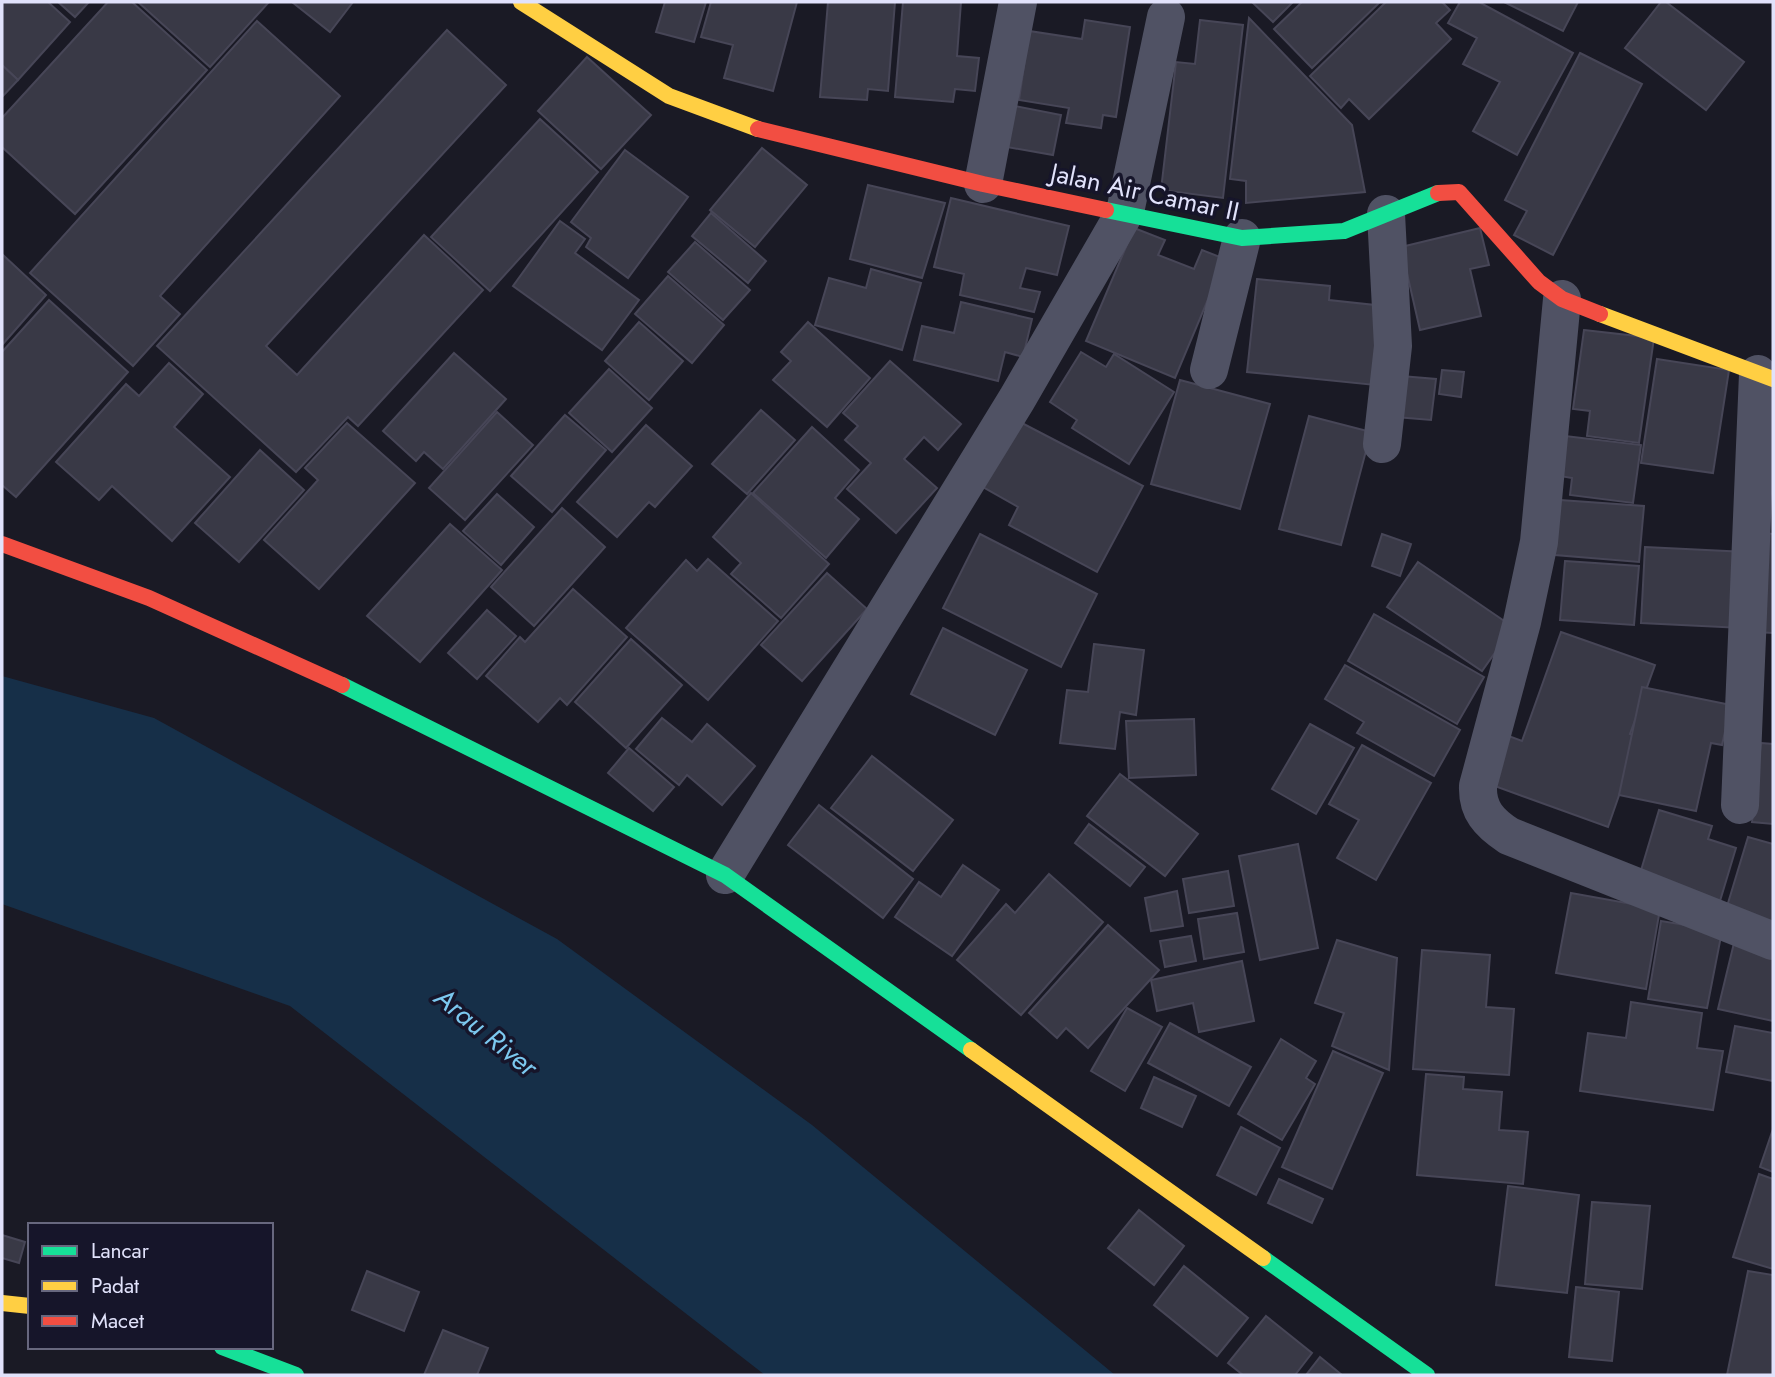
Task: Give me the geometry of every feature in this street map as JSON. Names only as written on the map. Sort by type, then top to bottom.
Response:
[{"type":"street","name":"Jalan Air Camar II","points":[[521,2],[637,78],[705,111],[743,125],[983,184],[1242,238],[1344,230],[1444,191],[1459,192],[1539,282],[1562,299],[1765,377]]},
{"type":"street","points":[[983,184],[1018,2]]},
{"type":"street","points":[[725,875],[1017,399],[1125,212],[1166,18]]},
{"type":"street","points":[[1382,444],[1393,346],[1386,214]]},
{"type":"street","points":[[1209,370],[1242,238]]},
{"type":"street","points":[[1562,299],[1539,542],[1522,622],[1481,773],[1478,799],[1492,825],[1509,836],[1773,941]]},
{"type":"street","points":[[1740,805],[1765,377]]},
{"type":"street","points":[[2,544],[149,598],[264,648],[385,705],[725,875],[1427,1375]]},
{"type":"street","points":[[2,1303],[28,1306]]},
{"type":"street","points":[[227,1349],[296,1375]]},
{"type":"water","name":"Arau River","points":[[2,676],[154,718],[557,939],[812,1125],[1115,1375],[765,1375],[290,1006],[2,904]]},
{"type":"building","points":[[2,2],[48,2],[70,22],[18,80],[2,65]]},
{"type":"building","points":[[58,2],[89,2],[75,17]]},
{"type":"building","points":[[108,2],[132,2],[207,70],[75,214],[2,147],[2,118]]},
{"type":"building","points":[[138,2],[269,2],[210,67]]},
{"type":"building","points":[[292,2],[353,2],[330,32]]},
{"type":"building","points":[[665,2],[706,2],[694,42],[656,32]]},
{"type":"building","points":[[711,2],[797,2],[773,91],[724,78],[733,45],[701,37]]},
{"type":"building","points":[[828,2],[895,2],[888,91],[868,89],[867,100],[820,97]]},
{"type":"building","points":[[903,2],[961,2],[957,56],[979,58],[975,91],[955,89],[953,102],[895,97]]},
{"type":"building","points":[[1252,2],[1293,2],[1273,22]]},
{"type":"building","points":[[1302,2],[1380,2],[1312,68],[1274,29]]},
{"type":"building","points":[[1386,2],[1442,2],[1450,10],[1436,23],[1451,39],[1369,119],[1349,99],[1341,108],[1310,76]]},
{"type":"building","points":[[1460,2],[1479,2],[1573,53],[1517,155],[1473,131],[1500,82],[1463,64],[1477,38],[1448,23]]},
{"type":"building","points":[[1504,2],[1578,2],[1563,31]]},
{"type":"building","points":[[1661,2],[1666,2],[1744,62],[1706,110],[1625,48]]},
{"type":"building","points":[[1249,18],[1352,125],[1365,192],[1246,203],[1246,181],[1230,179]]},
{"type":"building","points":[[1085,20],[1130,27],[1116,117],[1103,115],[1101,128],[1066,123],[1069,108],[1019,100],[1029,31],[1082,39]]},
{"type":"building","points":[[1200,20],[1243,25],[1223,198],[1161,190],[1176,62],[1195,64]]},
{"type":"building","points":[[257,21],[340,96],[160,296],[180,314],[133,366],[30,273]]},
{"type":"building","points":[[447,30],[506,85],[266,346],[297,375],[424,235],[483,290],[358,426],[348,417],[296,472],[157,346]]},
{"type":"building","points":[[1580,53],[1642,84],[1553,255],[1514,235],[1527,211],[1505,200]]},
{"type":"building","points":[[587,57],[651,115],[601,169],[538,111]]},
{"type":"building","points":[[2,65],[18,80],[2,97]]},
{"type":"building","points":[[1015,106],[1061,115],[1053,155],[1007,147]]},
{"type":"building","points":[[540,119],[598,172],[490,291],[431,237]]},
{"type":"building","points":[[762,148],[807,185],[755,247],[710,210]]},
{"type":"building","points":[[625,150],[688,197],[628,278],[586,247],[591,238],[571,222]]},
{"type":"building","points":[[868,185],[945,203],[922,278],[850,259]]},
{"type":"building","points":[[951,198],[1069,226],[1057,275],[1026,268],[1020,288],[1040,292],[1034,312],[960,295],[964,274],[934,267]]},
{"type":"building","points":[[711,213],[766,261],[748,283],[692,236]]},
{"type":"building","points":[[560,221],[585,239],[575,253],[639,300],[602,350],[513,286]]},
{"type":"building","points":[[1134,228],[1165,240],[1158,255],[1194,269],[1202,250],[1225,259],[1175,378],[1086,341]]},
{"type":"building","points":[[1480,228],[1489,265],[1470,269],[1481,316],[1420,330],[1401,247]]},
{"type":"building","points":[[695,242],[750,290],[723,320],[668,272]]},
{"type":"building","points":[[2,254],[46,295],[2,345]]},
{"type":"building","points":[[871,269],[921,283],[902,350],[815,325],[829,278],[866,288]]},
{"type":"building","points":[[668,276],[724,325],[692,363],[635,314]]},
{"type":"building","points":[[1257,279],[1330,286],[1329,300],[1384,306],[1375,385],[1247,372]]},
{"type":"building","points":[[49,300],[128,372],[16,497],[2,485],[2,352]]},
{"type":"building","points":[[961,302],[1032,319],[1023,357],[1005,352],[998,381],[914,360],[922,326],[954,333]]},
{"type":"building","points":[[639,322],[683,361],[649,400],[605,361]]},
{"type":"building","points":[[808,322],[870,378],[827,427],[773,380],[791,361],[781,352]]},
{"type":"building","points":[[1584,330],[1654,338],[1639,443],[1587,436],[1590,411],[1573,409]]},
{"type":"building","points":[[1081,352],[1106,367],[1114,354],[1174,392],[1129,464],[1072,428],[1077,420],[1050,402]]},
{"type":"building","points":[[454,353],[506,399],[443,469],[424,452],[416,461],[383,431]]},
{"type":"building","points":[[1657,359],[1729,370],[1713,473],[1641,463]]},
{"type":"building","points":[[890,361],[961,424],[938,450],[924,437],[904,459],[937,488],[896,533],[847,489],[871,463],[845,440],[858,426],[843,413]]},
{"type":"building","points":[[169,363],[203,394],[174,427],[230,477],[172,541],[112,486],[99,500],[56,462],[126,384],[139,396]]},
{"type":"building","points":[[609,369],[652,408],[612,452],[569,413]]},
{"type":"building","points":[[1442,370],[1464,372],[1461,397],[1439,394]]},
{"type":"building","points":[[1401,376],[1436,379],[1431,420],[1396,417]]},
{"type":"building","points":[[1180,380],[1270,404],[1240,509],[1151,484]]},
{"type":"building","points":[[761,410],[795,440],[747,494],[712,464]]},
{"type":"building","points":[[497,412],[533,445],[465,520],[429,488]]},
{"type":"building","points":[[565,415],[606,450],[552,512],[511,476]]},
{"type":"building","points":[[1309,416],[1371,432],[1341,545],[1279,529]]},
{"type":"building","points":[[1018,421],[1143,486],[1097,572],[1009,525],[1018,507],[983,487]]},
{"type":"building","points":[[347,423],[415,483],[319,589],[264,540],[318,480],[305,468]]},
{"type":"building","points":[[646,425],[692,466],[655,507],[649,502],[617,537],[577,502]]},
{"type":"building","points":[[812,427],[859,470],[835,498],[859,519],[826,558],[753,493]]},
{"type":"building","points":[[1565,436],[1641,445],[1633,503],[1570,495],[1572,478],[1560,476]]},
{"type":"building","points":[[260,450],[304,490],[239,562],[195,523]]},
{"type":"building","points":[[751,493],[829,564],[781,618],[731,574],[741,563],[713,537]]},
{"type":"building","points":[[497,494],[534,527],[501,565],[463,531]]},
{"type":"building","points":[[1560,500],[1644,506],[1639,562],[1555,555]]},
{"type":"building","points":[[562,508],[605,547],[534,626],[491,587]]},
{"type":"building","points":[[450,524],[502,570],[420,662],[367,616]]},
{"type":"building","points":[[1766,533],[1773,534],[1773,633],[1756,632]]},
{"type":"building","points":[[980,534],[1097,594],[1061,667],[943,608]]},
{"type":"building","points":[[1382,534],[1411,544],[1400,576],[1372,566]]},
{"type":"building","points":[[1645,547],[1746,552],[1742,628],[1641,623]]},
{"type":"building","points":[[708,559],[778,621],[708,700],[626,628],[686,560],[697,571]]},
{"type":"building","points":[[1565,561],[1639,566],[1634,625],[1560,620]]},
{"type":"building","points":[[1418,562],[1513,627],[1482,671],[1387,607]]},
{"type":"building","points":[[827,573],[867,609],[802,681],[761,645]]},
{"type":"building","points":[[573,589],[627,637],[567,705],[560,698],[538,722],[486,676],[520,637],[525,642]]},
{"type":"building","points":[[487,610],[516,636],[477,679],[448,653]]},
{"type":"building","points":[[1374,614],[1484,677],[1457,724],[1348,661]]},
{"type":"building","points":[[943,628],[1027,670],[995,735],[911,694]]},
{"type":"building","points":[[1561,632],[1655,665],[1630,734],[1639,738],[1608,827],[1489,784],[1506,735],[1522,741]]},
{"type":"building","points":[[631,639],[682,685],[626,748],[575,702]]},
{"type":"building","points":[[1094,644],[1144,650],[1136,715],[1120,712],[1115,749],[1060,743],[1067,690],[1088,692]]},
{"type":"building","points":[[1345,665],[1460,730],[1434,776],[1357,733],[1364,722],[1325,699]]},
{"type":"building","points":[[1642,687],[1731,705],[1722,745],[1711,743],[1696,811],[1619,795]]},
{"type":"building","points":[[662,718],[692,742],[707,724],[755,766],[722,805],[687,775],[679,785],[636,749]]},
{"type":"building","points":[[1194,719],[1196,775],[1129,778],[1126,721]]},
{"type":"building","points":[[1310,724],[1354,748],[1316,814],[1272,789]]},
{"type":"building","points":[[1761,743],[1773,744],[1773,824],[1752,822]]},
{"type":"building","points":[[1362,745],[1431,783],[1376,880],[1337,858],[1359,820],[1329,804]]},
{"type":"building","points":[[629,748],[674,787],[653,811],[608,773]]},
{"type":"building","points":[[872,756],[953,820],[913,871],[831,808]]},
{"type":"building","points":[[1120,774],[1198,834],[1165,876],[1087,816]]},
{"type":"building","points":[[819,805],[913,879],[883,918],[788,845]]},
{"type":"building","points":[[1659,810],[1712,826],[1708,839],[1736,848],[1720,901],[1639,877]]},
{"type":"building","points":[[1089,824],[1145,867],[1130,886],[1075,843]]},
{"type":"building","points":[[1748,837],[1773,844],[1773,928],[1725,913]]},
{"type":"building","points":[[1298,844],[1318,948],[1260,960],[1239,856]]},
{"type":"building","points":[[963,865],[999,890],[952,956],[895,917],[919,882],[941,897]]},
{"type":"building","points":[[1228,871],[1234,906],[1189,913],[1183,879]]},
{"type":"building","points":[[1049,874],[1103,922],[1021,1015],[957,960],[1006,904],[1015,913]]},
{"type":"building","points":[[1177,891],[1183,926],[1151,931],[1145,898]]},
{"type":"building","points":[[1571,893],[1660,909],[1646,989],[1556,973]]},
{"type":"building","points":[[1237,913],[1244,952],[1204,959],[1198,919]]},
{"type":"building","points":[[1661,921],[1722,931],[1707,1008],[1648,999]]},
{"type":"building","points":[[1108,925],[1159,970],[1088,1048],[1066,1028],[1057,1038],[1029,1013]]},
{"type":"building","points":[[1191,936],[1196,961],[1165,967],[1160,941]]},
{"type":"building","points":[[1337,940],[1397,958],[1389,1070],[1332,1046],[1344,1013],[1315,1003]]},
{"type":"building","points":[[1734,943],[1773,951],[1773,1021],[1718,1009]]},
{"type":"building","points":[[1422,950],[1490,955],[1486,1007],[1514,1009],[1509,1075],[1413,1069]]},
{"type":"building","points":[[1242,961],[1254,1021],[1199,1032],[1193,1003],[1157,1011],[1151,980]]},
{"type":"building","points":[[1631,1002],[1702,1013],[1697,1048],[1723,1051],[1713,1110],[1580,1091],[1588,1033],[1626,1038]]},
{"type":"building","points":[[1127,1008],[1162,1027],[1125,1091],[1091,1071]]},
{"type":"building","points":[[1170,1023],[1251,1067],[1229,1106],[1148,1063]]},
{"type":"building","points":[[1735,1026],[1773,1033],[1773,1081],[1726,1072]]},
{"type":"building","points":[[1281,1039],[1316,1061],[1306,1078],[1315,1084],[1282,1140],[1238,1114]]},
{"type":"building","points":[[1333,1051],[1383,1073],[1332,1189],[1282,1167]]},
{"type":"building","points":[[1426,1074],[1464,1077],[1463,1089],[1502,1092],[1499,1130],[1528,1132],[1523,1184],[1417,1175]]},
{"type":"building","points":[[1154,1077],[1196,1096],[1182,1127],[1141,1108]]},
{"type":"building","points":[[1241,1127],[1280,1148],[1256,1195],[1217,1175]]},
{"type":"building","points":[[1773,1129],[1773,1172],[1760,1167]]},
{"type":"building","points":[[1759,1174],[1773,1179],[1773,1269],[1733,1257]]},
{"type":"building","points":[[1279,1179],[1323,1199],[1312,1223],[1268,1203]]},
{"type":"building","points":[[1508,1186],[1579,1195],[1567,1293],[1496,1285]]},
{"type":"building","points":[[1592,1202],[1650,1206],[1642,1289],[1585,1284]]},
{"type":"building","points":[[1139,1210],[1184,1246],[1154,1285],[1108,1248]]},
{"type":"building","points":[[2,1235],[25,1242],[19,1263],[2,1258]]},
{"type":"building","points":[[1184,1266],[1248,1318],[1217,1356],[1154,1305]]},
{"type":"building","points":[[367,1271],[419,1292],[404,1331],[352,1310]]},
{"type":"building","points":[[1748,1271],[1773,1275],[1773,1375],[1727,1375]]},
{"type":"building","points":[[1576,1287],[1619,1292],[1612,1361],[1569,1357]]},
{"type":"building","points":[[1266,1316],[1312,1353],[1295,1375],[1243,1375],[1228,1363]]},
{"type":"building","points":[[443,1330],[488,1348],[477,1375],[424,1375]]},
{"type":"building","points":[[1320,1357],[1342,1375],[1306,1375]]},
{"type":"traffic: fast","points":[[1106,210],[1242,238],[1344,231],[1438,193]]},
{"type":"traffic: fast","points":[[342,685],[725,875],[971,1050]]},
{"type":"traffic: fast","points":[[1263,1258],[1427,1375]]},
{"type":"traffic: fast","points":[[227,1349],[296,1375]]},
{"type":"traffic: slow","points":[[521,2],[669,96],[758,129]]},
{"type":"traffic: slow","points":[[1600,314],[1773,379]]},
{"type":"traffic: slow","points":[[971,1050],[1263,1258]]},
{"type":"traffic: slow","points":[[2,1303],[28,1306]]},
{"type":"traffic: jam","points":[[758,129],[983,184],[1106,210]]},
{"type":"traffic: jam","points":[[1438,193],[1459,192],[1539,282],[1562,299],[1600,314]]},
{"type":"traffic: jam","points":[[2,544],[149,598],[342,685]]}]
